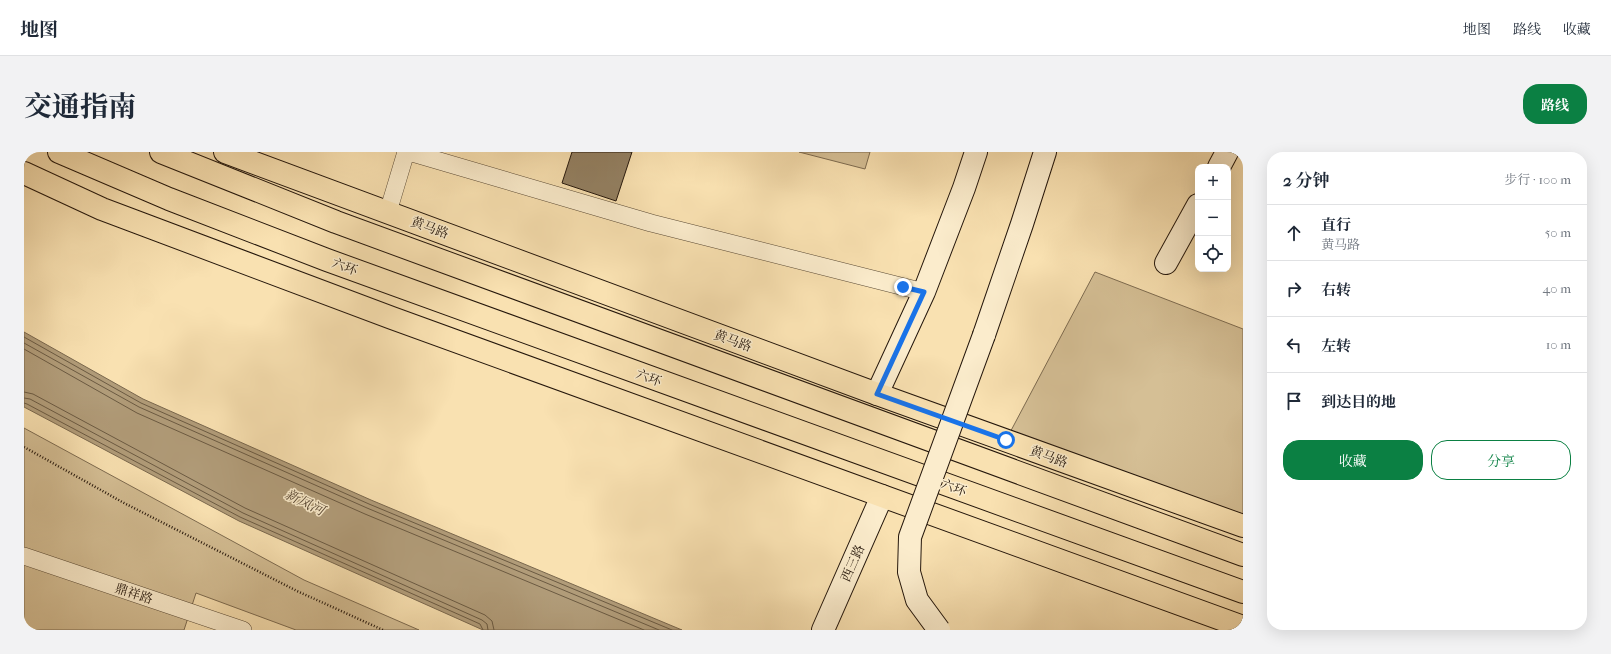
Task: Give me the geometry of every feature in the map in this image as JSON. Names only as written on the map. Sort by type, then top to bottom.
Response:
[{"type":"main road","name":"六环","points":[[59,152],[169,199],[327,260],[1243,592]]},
{"type":"main road","points":[[161,152],[336,222],[1243,555]]},
{"type":"main road","name":"黄马路","points":[[224,152],[877,394],[1243,526]]},
{"type":"main road","points":[[24,173],[102,209],[392,318],[1243,627]]},
{"type":"street","points":[[388,212],[407,152],[651,223],[924,292]]},
{"type":"street","points":[[877,394],[924,292],[964,188],[976,152]]},
{"type":"street","points":[[939,630],[917,600],[909,572],[910,537],[984,335],[1045,152]]},
{"type":"street","points":[[1221,164],[1228,152]]},
{"type":"street","points":[[1166,264],[1195,211]]},
{"type":"street","name":"西三路","points":[[823,630],[882,496]]},
{"type":"street","name":"鼎祥路","points":[[24,556],[200,623],[243,630]]},
{"type":"path","points":[[24,447],[124,502],[297,591],[383,630]]},
{"type":"shaded area","points":[[799,152],[870,152],[865,169]]},
{"type":"shaded area","points":[[1095,272],[1243,329],[1243,514],[1006,440]]},
{"type":"shaded area","points":[[24,428],[304,580],[419,630],[296,630],[196,593],[184,630],[24,630]]},
{"type":"water","name":"新凤河","points":[[24,332],[143,399],[371,500],[682,630],[483,630],[239,521],[24,407]]},
{"type":"building","points":[[572,152],[632,152],[616,201],[562,183]]},
{"type":"route","points":[[903,287],[924,292],[877,394],[1006,440]]}]
